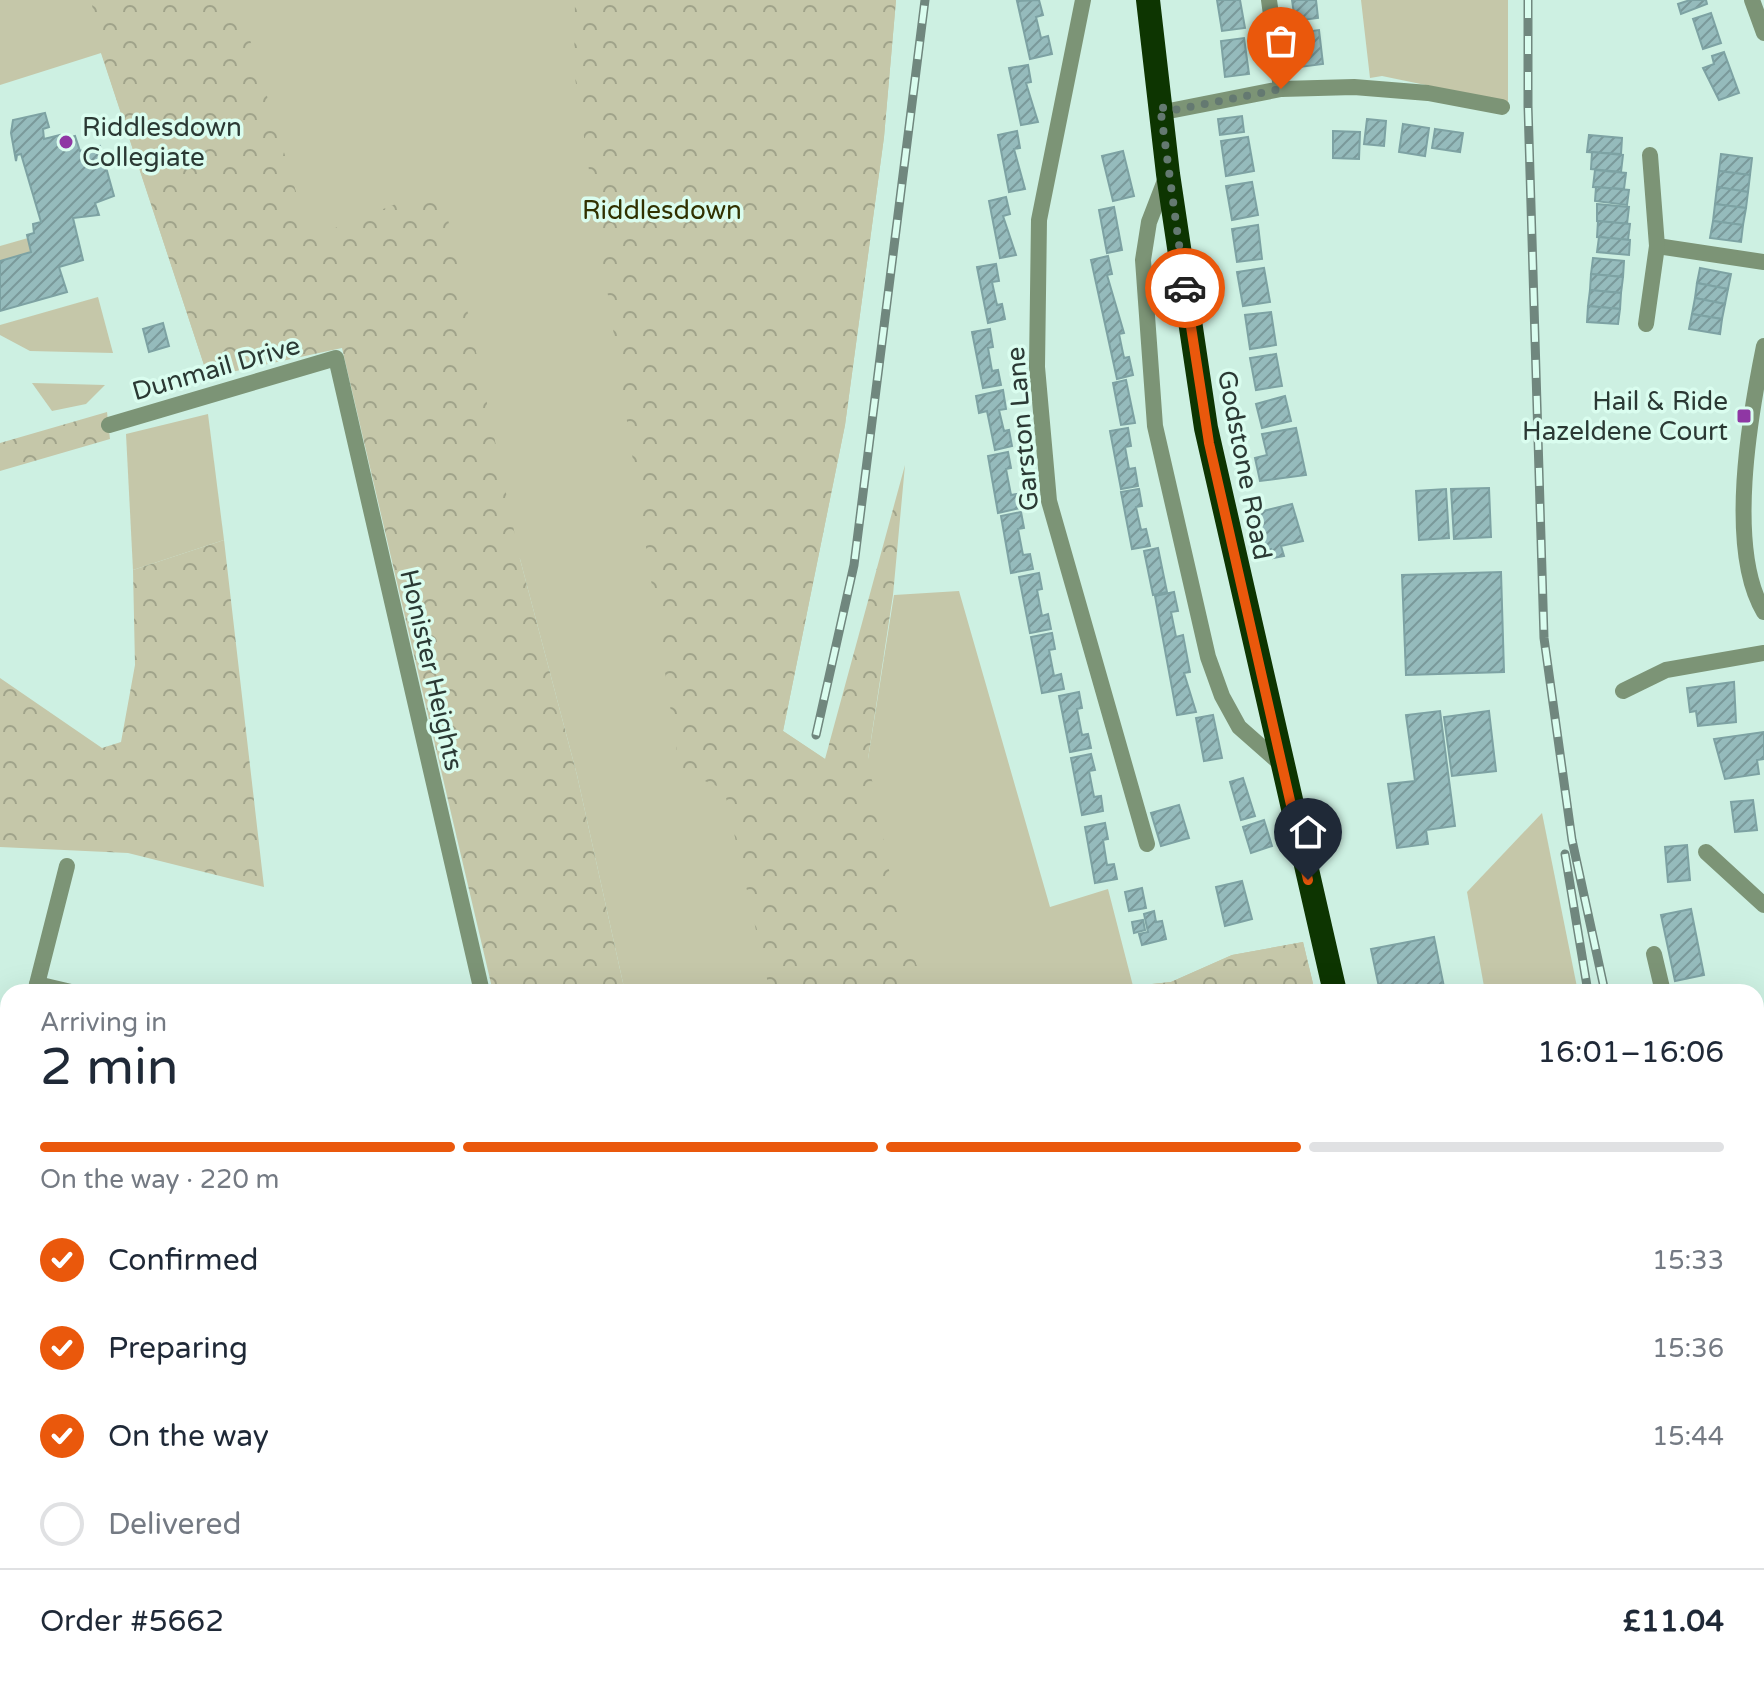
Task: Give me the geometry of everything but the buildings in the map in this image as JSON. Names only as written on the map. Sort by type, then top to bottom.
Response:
[{"type":"highway","name":"Godstone Road","points":[[1148,0],[1168,174],[1206,428],[1333,984]]},
{"type":"street","name":"Garston Lane","points":[[1083,0],[1039,220],[1037,367],[1049,501],[1147,844]]},
{"type":"street","points":[[1269,0],[1281,89]]},
{"type":"street","points":[[1752,0],[1764,33]]},
{"type":"street","points":[[1160,106],[1169,111],[1281,89],[1380,87],[1502,107]]},
{"type":"street","points":[[1646,324],[1657,246],[1650,155]]},
{"type":"street","name":"Godstone Road","points":[[1168,174],[1149,222],[1143,260],[1155,426],[1208,657],[1222,696],[1239,727],[1281,764]]},
{"type":"street","points":[[1657,246],[1764,262]]},
{"type":"street","points":[[1764,346],[1745,536],[1751,582],[1764,612]]},
{"type":"street","name":"Dunmail Drive","points":[[109,425],[336,358]]},
{"type":"street","name":"Honister Heights","points":[[336,358],[480,984]]},
{"type":"street","points":[[1623,691],[1666,670],[1764,653]]},
{"type":"street","points":[[1706,852],[1764,905]]},
{"type":"street","points":[[37,984],[67,866]]},
{"type":"street","points":[[1654,954],[1661,984]]},
{"type":"green space","name":"Riddlesdown","points":[[0,0],[896,0],[884,137],[845,425],[783,731],[825,759],[868,759],[894,595],[959,591],[1050,907],[1108,889],[1132,984],[623,984],[577,775],[520,559],[342,347],[208,377],[101,53],[0,85]]},
{"type":"green space","points":[[91,0],[238,0],[310,238],[441,186],[520,559],[577,775],[623,984],[491,984],[342,348],[208,377],[101,52]]},
{"type":"green space","points":[[575,0],[896,0],[884,137],[845,425],[783,731],[825,759],[905,465],[893,595],[868,759],[898,917],[919,971],[920,984],[768,984],[724,789],[700,779],[679,765],[574,71]]},
{"type":"green space","points":[[1361,0],[1508,0],[1508,102],[1382,76],[1370,78]]},
{"type":"green space","points":[[28,238],[31,252],[0,261],[0,246]]},
{"type":"green space","points":[[98,297],[113,353],[30,351],[0,335],[0,325]]},
{"type":"green space","points":[[32,383],[105,385],[86,404],[52,411]]},
{"type":"green space","points":[[107,412],[110,439],[0,471],[0,443]]},
{"type":"green space","points":[[208,414],[224,540],[133,570],[126,434]]},
{"type":"green space","points":[[224,540],[264,887],[128,853],[0,847],[0,678],[102,748],[121,742],[135,665],[133,570]]},
{"type":"green space","points":[[1542,813],[1576,984],[1484,984],[1467,892]]},
{"type":"green space","name":"Riddlesdown","points":[[1303,942],[1313,984],[1152,984],[1171,982],[1232,955]]},
{"type":"green space","points":[[1303,942],[1313,984],[1152,984],[1171,982],[1232,955]]},
{"type":"railway","points":[[816,735],[854,565],[925,0]]},
{"type":"railway","points":[[1528,0],[1528,106],[1544,638],[1572,840],[1603,984]]},
{"type":"railway","points":[[1565,854],[1587,984]]},
{"type":"way so far","points":[[1185,288],[1160,106],[1169,111],[1281,89]]},
{"type":"place","name":"Riddlesdown Collegiate","points":[[66,142]]},
{"type":"place","name":"Hail & Ride Hazeldene Court","points":[[1744,416]]},
{"type":"route","points":[[1185,288],[1209,443],[1308,880]]}]
